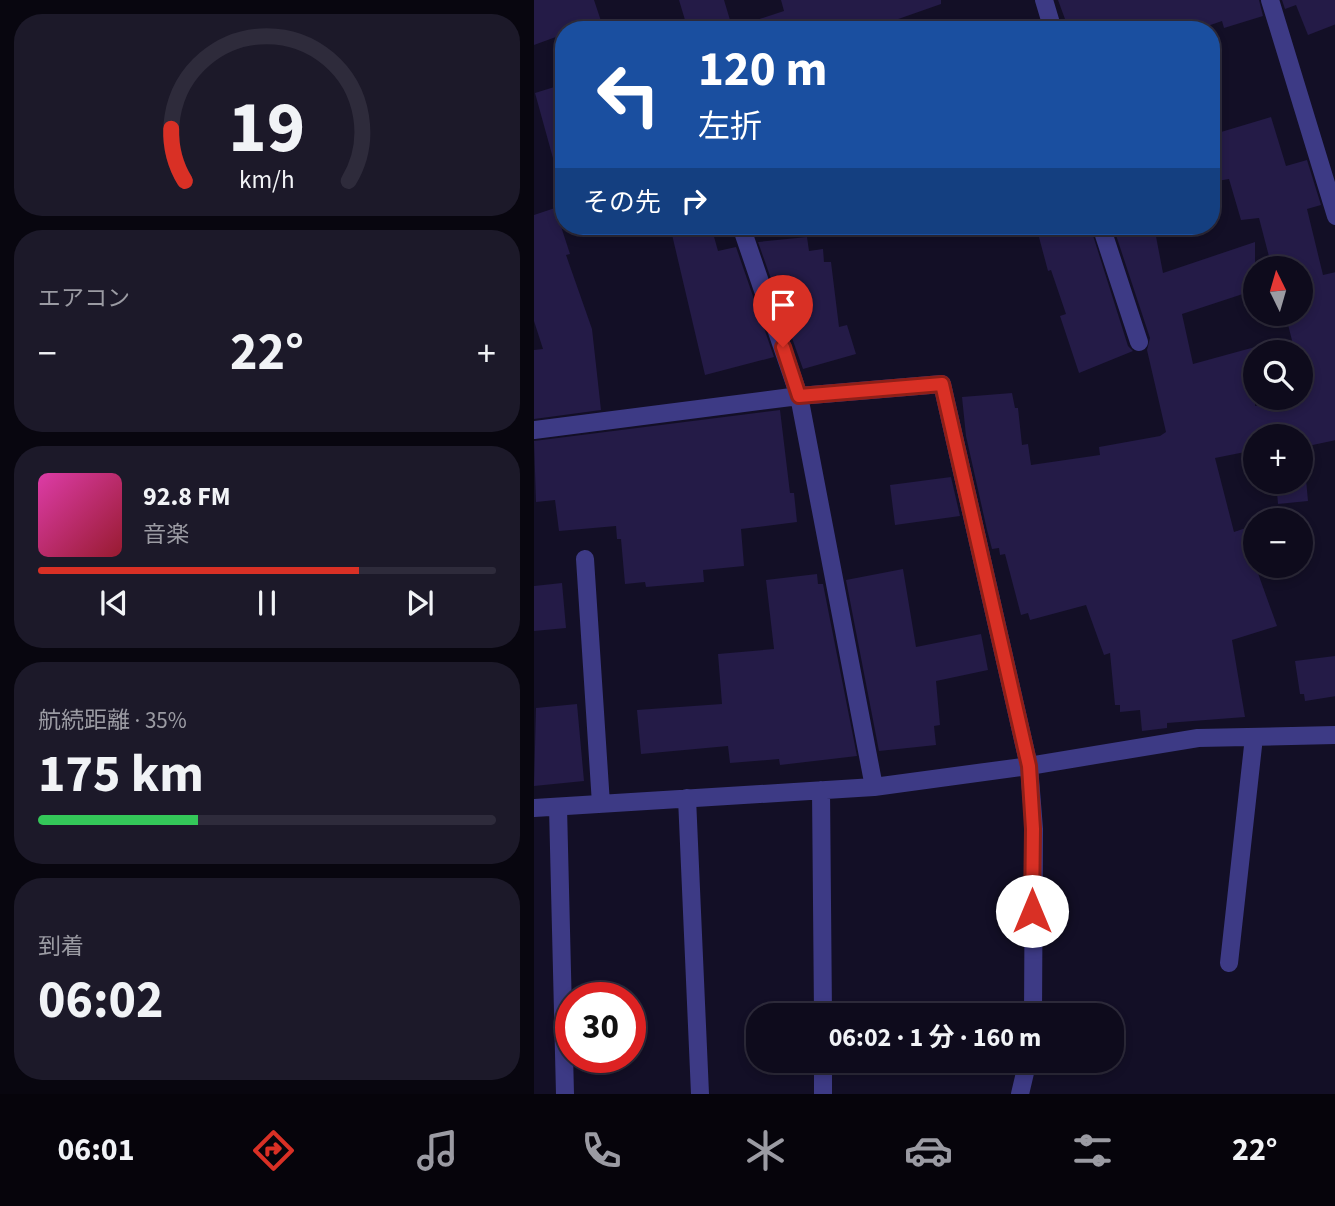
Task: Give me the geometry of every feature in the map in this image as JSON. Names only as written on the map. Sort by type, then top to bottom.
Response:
[{"type":"street","points":[[1044,0],[1050,21]]},
{"type":"street","points":[[1270,0],[1335,216]]},
{"type":"street","points":[[744,235],[799,396],[874,787]]},
{"type":"street","points":[[1104,235],[1139,342]]},
{"type":"street","points":[[534,430],[799,396],[942,384],[1029,766],[1033,829],[1033,1003]]},
{"type":"street","points":[[585,559],[600,804]]},
{"type":"street","points":[[534,808],[874,787],[1029,766],[1198,738],[1335,735]]},
{"type":"street","points":[[1229,963],[1254,737]]},
{"type":"street","points":[[821,790],[823,1003]]},
{"type":"street","points":[[687,798],[700,1094]]},
{"type":"street","points":[[558,807],[566,1094]]},
{"type":"street","points":[[823,1073],[823,1094]]},
{"type":"street","points":[[1020,1094],[1025,1073]]},
{"type":"building","points":[[534,0],[594,0],[601,21],[555,21],[555,37],[534,45]]},
{"type":"building","points":[[679,0],[724,0],[730,21],[685,21]]},
{"type":"building","points":[[781,0],[941,0],[941,4],[893,21],[753,21],[784,11]]},
{"type":"building","points":[[1058,0],[1259,0],[1263,16],[1224,28],[1222,21],[1066,21]]},
{"type":"building","points":[[1282,0],[1336,0],[1336,24],[1308,35],[1296,5],[1285,9]]},
{"type":"building","points":[[555,87],[555,165],[535,93]]},
{"type":"building","points":[[1271,117],[1286,166],[1307,160],[1321,205],[1307,209],[1323,275],[1336,272],[1336,440],[1313,445],[1313,424],[1243,424],[1243,452],[1215,458],[1234,532],[1243,529],[1243,578],[1260,578],[1277,626],[1232,640],[1245,717],[1167,723],[1167,728],[1142,731],[1140,710],[1120,712],[1120,705],[1115,705],[1110,653],[1104,655],[1086,605],[1030,620],[1028,613],[1021,615],[1005,554],[1000,555],[999,548],[992,549],[966,436],[962,397],[1012,393],[1015,408],[1018,408],[1022,445],[1028,444],[1031,465],[1100,455],[1099,447],[1160,436],[1166,432],[1147,350],[1150,338],[1116,235],[1156,235],[1163,273],[1255,242],[1255,256],[1243,256],[1243,294],[1182,314],[1193,364],[1243,350],[1243,410],[1313,410],[1313,340],[1292,340],[1288,326],[1313,326],[1313,256],[1269,256],[1259,218],[1241,220],[1229,179],[1220,180],[1220,132]]},
{"type":"building","points":[[555,208],[555,235],[564,235],[570,254],[566,255],[592,329],[601,410],[534,419],[534,350],[543,349],[534,321],[534,215]]},
{"type":"building","points":[[672,235],[714,235],[718,251],[736,247],[774,357],[705,375]]},
{"type":"building","points":[[1038,235],[1093,235],[1128,346],[1133,351],[1079,373],[1060,316],[1066,314],[1051,270],[1048,271]]},
{"type":"building","points":[[807,237],[809,251],[823,249],[824,262],[831,262],[839,327],[847,325],[856,354],[803,369],[758,242]]},
{"type":"building","points":[[780,410],[790,493],[794,493],[797,522],[741,529],[744,566],[703,570],[704,582],[646,587],[645,582],[625,584],[621,539],[617,539],[616,526],[559,531],[555,500],[536,502],[534,441]]},
{"type":"building","points":[[951,477],[960,516],[895,525],[890,485]]},
{"type":"building","points":[[1277,494],[1307,494],[1308,501],[1278,504]]},
{"type":"building","points":[[903,569],[916,647],[981,634],[988,670],[936,681],[940,725],[934,726],[936,745],[879,751],[846,580]]},
{"type":"building","points":[[817,574],[818,584],[823,584],[857,756],[780,765],[779,759],[730,763],[728,746],[641,754],[637,710],[722,704],[718,654],[774,649],[766,580]]},
{"type":"building","points":[[562,583],[566,628],[534,631],[534,586]]},
{"type":"building","points":[[1336,656],[1336,696],[1305,701],[1304,694],[1300,694],[1295,661]]},
{"type":"building","points":[[577,704],[584,781],[534,786],[536,708]]},
{"type":"route","points":[[783,347],[799,396],[942,384],[1029,766],[1033,829],[1032,911]]}]
